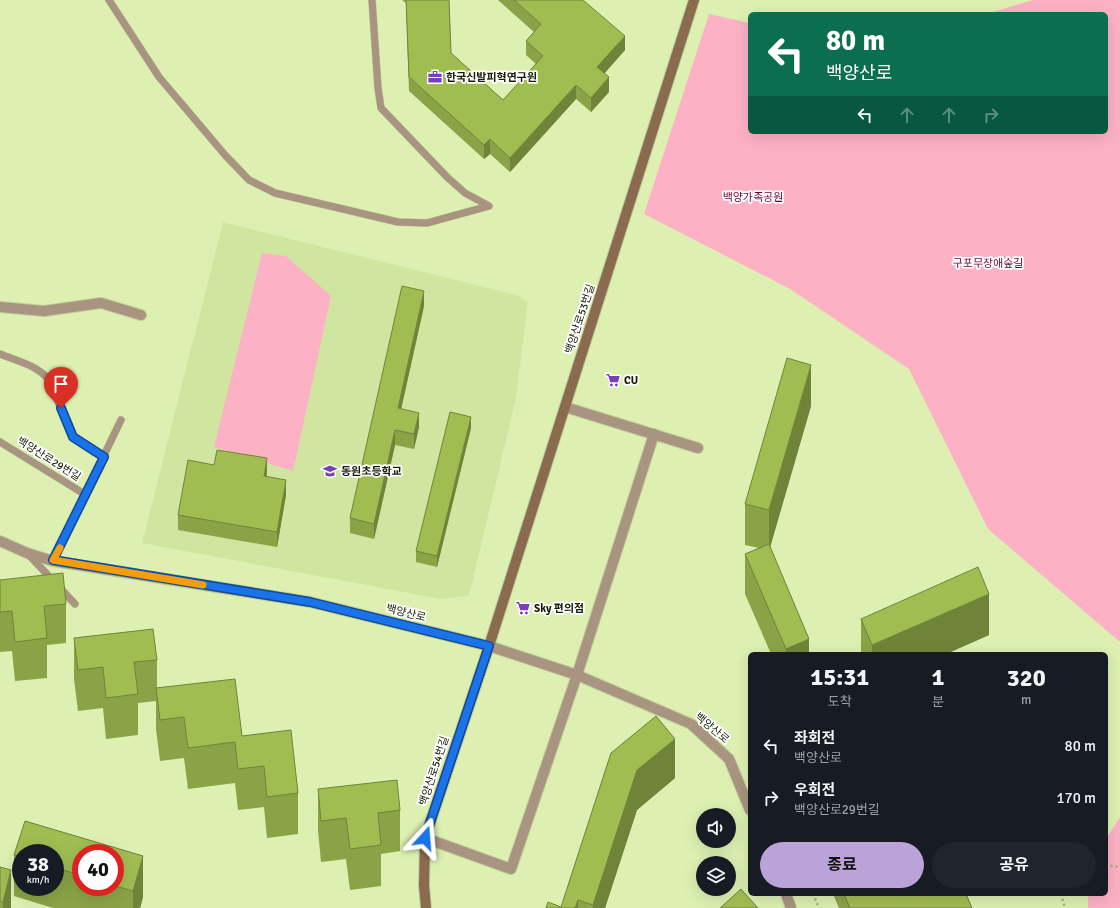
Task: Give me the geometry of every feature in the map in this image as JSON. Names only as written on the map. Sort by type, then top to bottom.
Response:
[{"type":"street","name":"백양산로53번길","points":[[489,646],[694,0]]},
{"type":"street","points":[[0,307],[44,311],[101,303],[141,315]]},
{"type":"street","points":[[565,406],[698,448]]},
{"type":"street","points":[[425,838],[511,869],[577,675],[654,434]]},
{"type":"street","name":"백양산로","points":[[0,541],[27,553],[53,560],[310,602],[489,646],[577,675],[691,724],[729,759],[748,805]]},
{"type":"street","name":"백양산로54번길","points":[[426,908],[424,885],[425,838],[489,646]]},
{"type":"street","points":[[787,896],[791,908]]},
{"type":"lane","points":[[109,0],[159,77],[225,156],[249,180],[275,194],[398,222],[427,223],[489,206],[465,193],[447,177],[381,108],[378,88],[372,0]]},
{"type":"lane","points":[[0,354],[38,369],[45,375],[49,380],[73,437],[104,457]]},
{"type":"lane","name":"백양산로29번길","points":[[53,560],[86,495],[121,420]]},
{"type":"lane","name":"백양산로29번길","points":[[0,442],[86,495]]},
{"type":"lane","points":[[27,553],[75,604]]},
{"type":"path","points":[[1108,865],[1120,868]]},
{"type":"path","points":[[814,896],[819,908]]},
{"type":"path","points":[[1061,896],[1065,908]]},
{"type":"shaded area","name":"동원초등학교","points":[[223,222],[516,295],[528,302],[516,398],[469,596],[441,599],[142,543]]},
{"type":"green space","name":"구포무장애숲길","points":[[1033,0],[1120,0],[1120,642],[988,529],[909,369],[790,289],[644,214],[709,14],[748,23],[748,134],[1108,134],[1108,12],[993,12]]},
{"type":"green space","points":[[262,253],[286,256],[331,296],[293,471],[214,447]]},
{"type":"green space","points":[[1120,817],[1120,908],[1088,908],[1088,896],[1108,896],[1108,836]]},
{"type":"building","points":[[406,0],[449,0],[451,53],[503,100],[543,56],[526,41],[541,24],[514,0],[583,0],[625,36],[597,67],[609,77],[591,98],[576,85],[510,158],[490,139],[484,145],[409,77]]},
{"type":"building","points":[[402,286],[424,291],[398,408],[419,413],[414,434],[395,430],[374,524],[350,518]]},
{"type":"building","points":[[787,358],[811,365],[769,510],[745,504]]},
{"type":"building","points":[[450,412],[471,417],[437,556],[416,551]]},
{"type":"building","points":[[217,450],[267,458],[264,476],[286,480],[277,532],[178,515],[188,460],[214,465]]},
{"type":"building","points":[[769,544],[809,639],[786,649],[745,554]]},
{"type":"building","points":[[978,567],[989,594],[872,645],[861,619]]},
{"type":"building","points":[[63,573],[66,604],[44,606],[47,638],[15,642],[12,611],[0,612],[0,580]]},
{"type":"building","points":[[153,629],[157,660],[134,662],[138,694],[106,698],[103,667],[78,670],[74,638]]},
{"type":"building","points":[[235,679],[242,736],[291,730],[298,793],[267,797],[264,766],[238,769],[235,742],[188,748],[184,717],[160,720],[156,688]]},
{"type":"building","points":[[656,716],[675,739],[637,770],[593,905],[578,900],[575,908],[546,908],[548,902],[561,907],[611,753]]},
{"type":"building","points":[[397,780],[400,810],[378,813],[381,845],[350,849],[346,818],[321,821],[318,789]]},
{"type":"building","points":[[25,821],[103,844],[72,844],[72,873],[64,870],[64,844],[18,844]]},
{"type":"building","points":[[124,850],[143,856],[133,891],[124,888]]},
{"type":"building","points":[[0,867],[11,870],[3,902],[0,901]]},
{"type":"building","points":[[741,889],[758,908],[720,908],[733,896],[736,896],[736,894]]},
{"type":"building","points":[[845,896],[967,896],[972,908],[850,908]]},
{"type":"slow traffic","points":[[60,548],[53,560],[203,585]]},
{"type":"place","name":"한국신발피혁연구원","points":[[435,77]]},
{"type":"place","name":"CU","points":[[613,380]]},
{"type":"place","name":"동원초등학교","points":[[330,471]]},
{"type":"place","name":"Sky 편의점","points":[[523,608]]},
{"type":"route","points":[[61,408],[73,437],[104,457],[53,560],[310,602],[489,646],[425,838]]},
{"type":"park label","name":"백양가족공원","points":[[753,197]]}]
